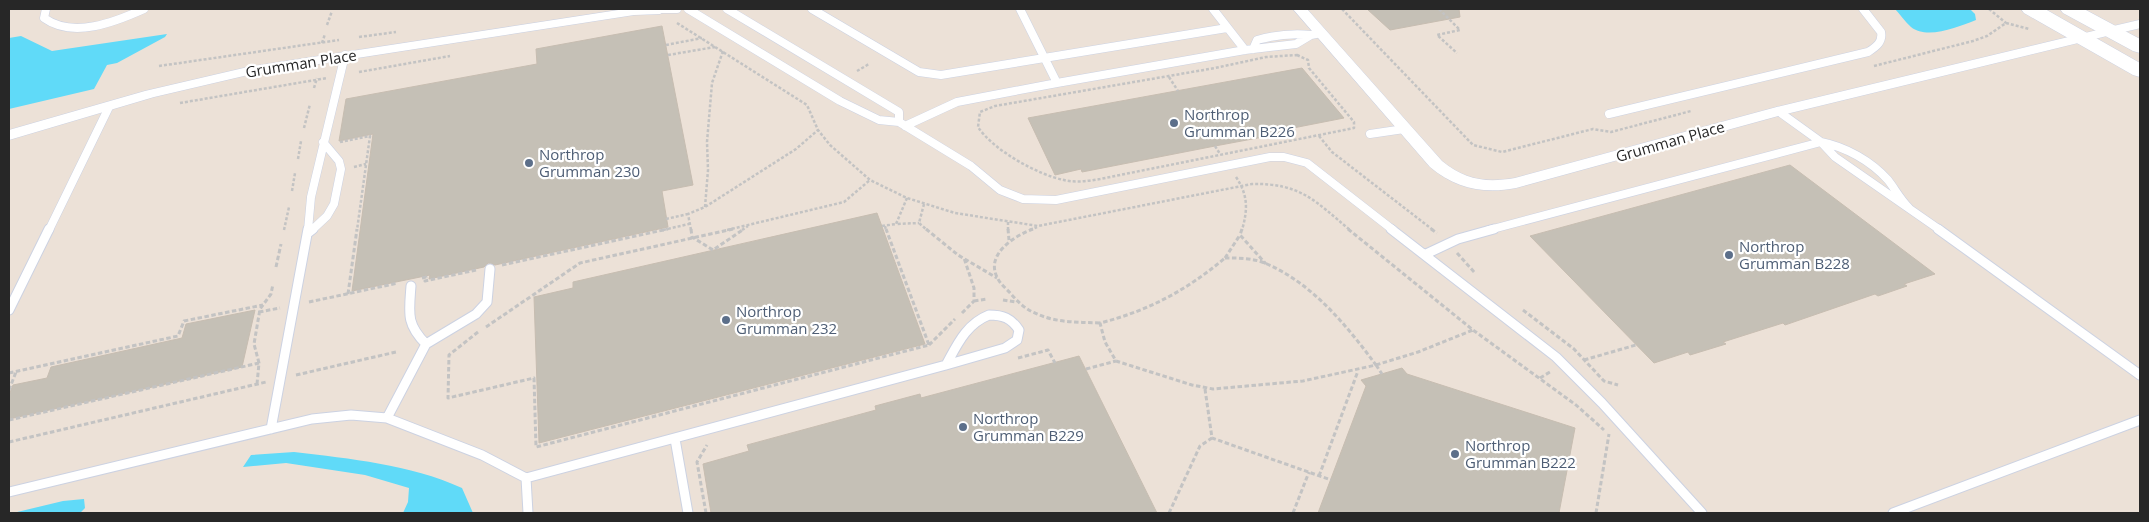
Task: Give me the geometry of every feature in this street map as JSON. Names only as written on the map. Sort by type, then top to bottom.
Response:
[{"type":"main road","points":[[2031,9],[2140,72]]},
{"type":"main road","points":[[2070,9],[2140,47]]},
{"type":"street","name":"Grumman Place","points":[[600,17],[622,9]]},
{"type":"street","name":"Grumman Place","points":[[9,135],[197,82],[287,64],[657,9]]},
{"type":"street","name":"Grumman Place","points":[[1300,9],[1316,34],[1445,174],[1466,184],[1495,186],[1525,180],[1778,111],[2110,30]]},
{"type":"lane","points":[[46,9],[44,18],[47,22],[75,28],[113,21],[144,9]]},
{"type":"lane","points":[[657,9],[677,9]]},
{"type":"lane","points":[[688,9],[840,101],[879,120],[902,124],[971,166],[1000,190],[1011,196],[1041,201],[1056,200],[1270,157],[1296,159],[1307,163],[1556,357],[1602,403],[1702,513]]},
{"type":"lane","points":[[727,9],[899,112],[902,124]]},
{"type":"lane","points":[[812,9],[919,72],[941,75],[1227,28]]},
{"type":"lane","points":[[1020,9],[1057,82]]},
{"type":"lane","points":[[1213,9],[1227,28],[1249,50]]},
{"type":"lane","points":[[1609,114],[1868,52],[1878,45],[1882,37],[1881,32],[1863,9]]},
{"type":"lane","points":[[2110,30],[2140,24]]},
{"type":"lane","points":[[1249,50],[1257,40],[1269,36],[1289,33],[1316,34]]},
{"type":"lane","points":[[902,124],[957,102],[1057,82],[1296,44],[1316,34]]},
{"type":"lane","points":[[271,429],[299,271],[308,233],[311,197],[345,55]]},
{"type":"lane","points":[[9,310],[109,108]]},
{"type":"lane","points":[[1778,111],[1821,142],[1835,157],[1982,259],[2140,375]]},
{"type":"lane","points":[[1370,134],[1404,129]]},
{"type":"lane","points":[[308,233],[327,216],[334,204],[341,169],[338,161],[323,142]]},
{"type":"lane","points":[[1426,254],[1458,239],[1509,224],[1821,142],[1833,144],[1854,154],[1879,172],[1888,180],[1896,194],[1909,208]]},
{"type":"lane","points":[[387,418],[426,344],[476,314],[487,302],[490,269]]},
{"type":"lane","points":[[410,286],[409,320],[412,330],[426,344]]},
{"type":"lane","points":[[9,492],[271,429],[312,420],[351,415],[387,418],[482,455],[526,478],[675,439],[946,365],[1005,348],[1017,340],[1019,330],[1014,321],[1002,315],[989,314],[979,319],[965,332],[946,365]]},
{"type":"lane","points":[[1893,513],[2140,420]]},
{"type":"lane","points":[[675,439],[688,513]]},
{"type":"lane","points":[[526,478],[528,513]]},
{"type":"path","points":[[1439,9],[1460,30],[1437,35],[1457,53]]},
{"type":"path","points":[[1989,9],[2006,23]]},
{"type":"path","points":[[327,25],[332,11]]},
{"type":"path","points":[[671,22],[677,23],[716,46],[807,105],[818,130],[830,145],[870,180],[908,198],[955,214],[1038,226]]},
{"type":"path","points":[[322,43],[325,34]]},
{"type":"path","points":[[666,45],[702,38]]},
{"type":"path","points":[[159,66],[339,40]]},
{"type":"path","points":[[668,55],[716,46]]},
{"type":"path","points":[[705,207],[708,170],[707,142],[712,112],[712,83],[723,51]]},
{"type":"path","points":[[1297,55],[1308,60],[1309,68],[1355,126],[1319,136],[1105,178],[1069,181],[1039,172],[992,143],[978,126],[980,112],[985,108],[1169,77],[1266,57],[1297,55]]},
{"type":"path","points":[[1164,70],[1178,90]]},
{"type":"path","points":[[314,88],[319,73]]},
{"type":"path","points":[[176,104],[328,78]]},
{"type":"path","points":[[304,128],[310,104]]},
{"type":"path","points":[[666,219],[688,214],[705,207],[796,149],[818,130]]},
{"type":"path","points":[[339,142],[370,136],[348,294]]},
{"type":"path","points":[[1319,136],[1332,152],[1442,237]]},
{"type":"path","points":[[298,159],[301,141]]},
{"type":"path","points":[[348,168],[366,164]]},
{"type":"path","points":[[292,191],[295,173]]},
{"type":"path","points":[[870,180],[844,202],[594,258],[570,269],[456,348],[449,355],[448,398],[534,378],[536,446],[929,345],[974,301],[974,288],[964,258]]},
{"type":"path","points":[[997,278],[996,261],[1009,240],[1038,226],[1242,185],[1270,183],[1291,187],[1306,194],[1473,330],[1576,405],[1610,435],[1596,513]]},
{"type":"path","points":[[929,345],[884,226],[919,223],[964,258],[997,278],[1017,302],[1034,314],[1057,321],[1100,323],[1161,304],[1204,276],[1225,258],[1240,236],[1249,210],[1242,185]]},
{"type":"path","points":[[896,224],[908,198]]},
{"type":"path","points":[[919,223],[924,204]]},
{"type":"path","points":[[284,230],[288,208]]},
{"type":"path","points":[[688,214],[692,237],[713,250],[751,224]]},
{"type":"path","points":[[1008,222],[1009,240]]},
{"type":"path","points":[[1240,236],[1266,264],[1309,290],[1333,311],[1382,374]]},
{"type":"path","points":[[276,268],[281,244]]},
{"type":"path","points":[[1225,258],[1246,259],[1266,264]]},
{"type":"path","points":[[257,384],[259,364],[254,344],[260,312],[271,294],[273,284]]},
{"type":"path","points":[[9,373],[178,336],[184,322],[263,305]]},
{"type":"path","points":[[260,312],[281,308]]},
{"type":"path","points":[[1100,323],[1105,342],[1116,361]]},
{"type":"path","points":[[1086,369],[1116,361],[1138,366],[1205,389],[1302,382],[1376,365],[1449,341],[1473,330]]},
{"type":"path","points":[[1575,363],[1636,345]]},
{"type":"path","points":[[1009,360],[1048,350],[1055,362]]},
{"type":"path","points":[[294,375],[396,352]]},
{"type":"path","points":[[9,420],[259,364]]},
{"type":"path","points":[[1540,378],[1555,369]]},
{"type":"path","points":[[1319,476],[1358,370]]},
{"type":"path","points":[[9,390],[16,372]]},
{"type":"path","points":[[9,442],[266,382]]},
{"type":"path","points":[[1205,389],[1212,438]]},
{"type":"path","points":[[1212,438],[1331,480]]},
{"type":"path","points":[[1169,513],[1200,446],[1212,438]]},
{"type":"path","points":[[706,513],[697,462],[706,445],[711,442]]},
{"type":"path","points":[[1294,513],[1309,472]]},
{"type":"water","points":[[1895,9],[1970,9],[1975,14],[1976,20],[1943,31],[1925,32],[1911,27]]},
{"type":"water","points":[[167,34],[165,37],[117,63],[107,65],[94,89],[9,109],[9,38],[21,36],[52,51]]},
{"type":"water","points":[[294,452],[401,468],[442,480],[462,488],[473,513],[403,513],[408,502],[409,488],[365,475],[286,463],[243,467],[251,455]]},
{"type":"water","points":[[84,499],[85,508],[80,513],[13,513],[63,501]]},
{"type":"building","points":[[1367,9],[1459,9],[1460,17],[1390,30]]},
{"type":"building","name":"Northrop Grumman 230","points":[[662,26],[693,185],[662,191],[668,227],[495,265],[488,263],[484,267],[429,279],[430,275],[352,291],[373,134],[339,141],[346,99],[537,64],[536,49]]},
{"type":"building","name":"Northrop Grumman B226","points":[[1302,68],[1344,118],[1293,128],[1295,131],[1082,172],[1081,169],[1055,175],[1028,118]]},
{"type":"building","name":"Northrop Grumman B228","points":[[1790,165],[1935,274],[1904,284],[1907,286],[1878,296],[1875,294],[1785,325],[1783,323],[1723,342],[1726,344],[1690,355],[1688,352],[1654,363],[1530,236]]},
{"type":"building","name":"Northrop Grumman 232","points":[[877,213],[925,344],[539,443],[534,297],[573,288],[573,282]]},
{"type":"building","points":[[255,310],[242,367],[9,419],[9,395],[13,385],[47,378],[51,367],[182,338],[186,324]]},
{"type":"building","name":"Northrop Grumman B229","points":[[1079,356],[1157,513],[711,513],[703,464],[749,451],[747,445],[876,410],[875,406],[920,394],[921,398]]},
{"type":"building","name":"Northrop Grumman B222","points":[[1402,368],[1407,374],[1575,428],[1559,513],[1318,513],[1366,386],[1361,380]]},
{"type":"place","name":"Northrop Grumman B226","points":[[1174,123]]},
{"type":"place","name":"Northrop Grumman 230","points":[[529,163]]},
{"type":"place","name":"Northrop Grumman B228","points":[[1729,255]]},
{"type":"place","name":"Northrop Grumman 232","points":[[726,320]]},
{"type":"place","name":"Northrop Grumman B229","points":[[963,427]]},
{"type":"place","name":"Northrop Grumman B222","points":[[1455,454]]}]
